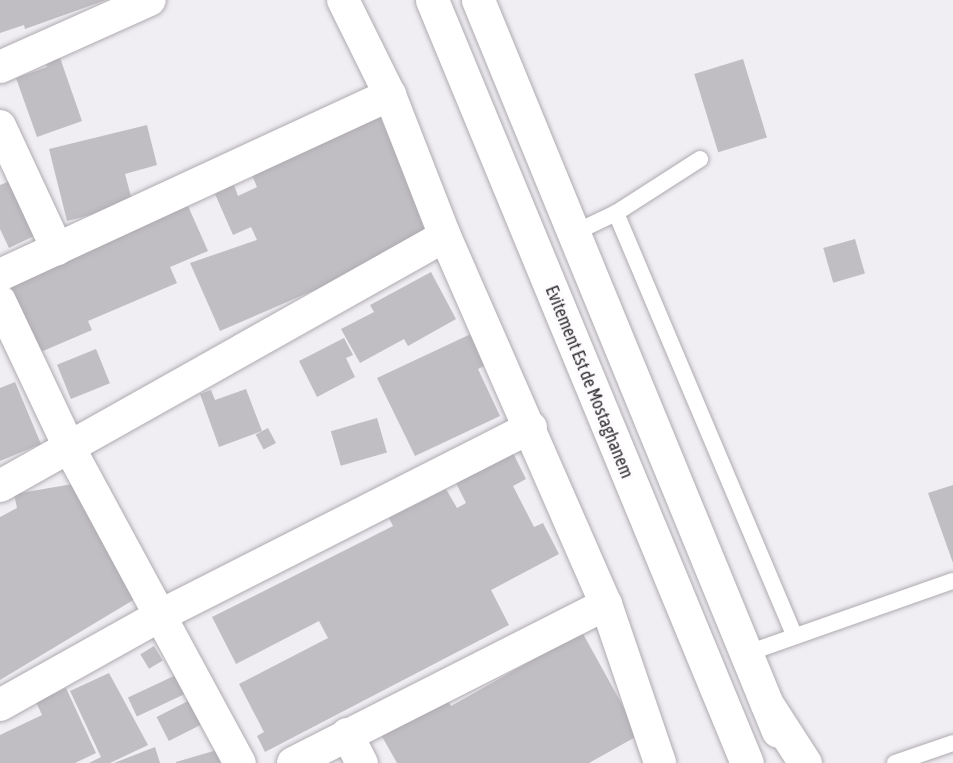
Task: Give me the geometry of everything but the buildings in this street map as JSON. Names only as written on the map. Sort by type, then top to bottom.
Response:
[{"type":"highway","name":"Evitement Est de Mostaghanem","points":[[432,0],[747,763]]},
{"type":"highway","points":[[478,0],[792,763]]},
{"type":"highway","points":[[767,704],[805,763]]},
{"type":"street","points":[[0,67],[150,0]]},
{"type":"street","points":[[343,0],[390,95],[445,236],[531,427],[606,604],[649,759]]},
{"type":"street","points":[[0,275],[390,95]]},
{"type":"street","points":[[0,126],[57,249]]},
{"type":"street","points":[[0,486],[70,449],[445,236]]},
{"type":"street","points":[[0,301],[70,449],[240,763]]},
{"type":"street","points":[[0,705],[159,616],[531,427]]},
{"type":"street","points":[[293,763],[606,604]]},
{"type":"street","points":[[347,734],[362,763]]},
{"type":"lane","points":[[574,233],[616,213],[700,159]]},
{"type":"lane","points":[[616,213],[794,635]]},
{"type":"lane","points":[[748,653],[953,580]]},
{"type":"lane","points":[[895,763],[953,743]]}]
